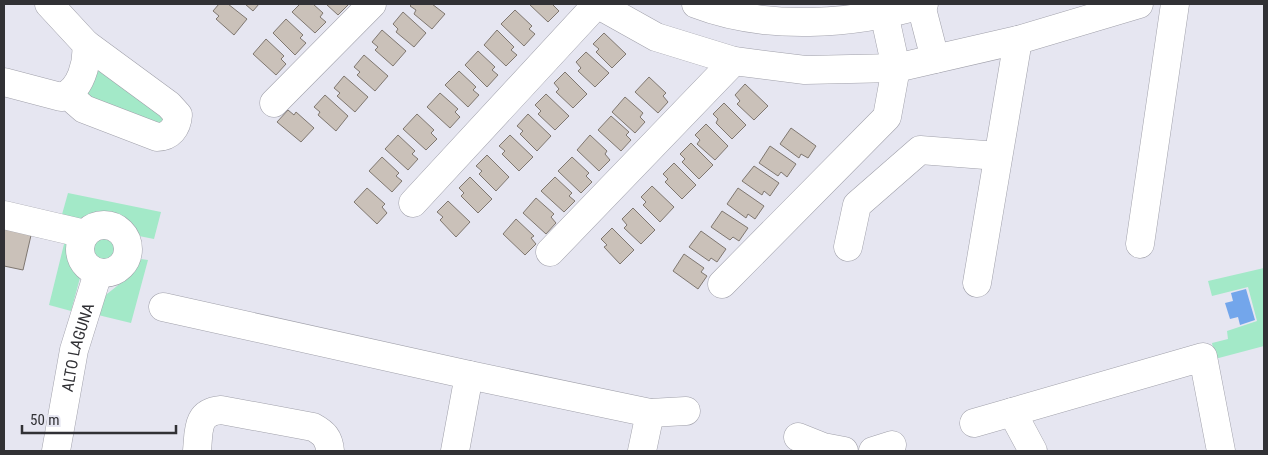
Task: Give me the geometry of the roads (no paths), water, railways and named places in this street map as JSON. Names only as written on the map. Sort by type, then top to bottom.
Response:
[{"type":"street","points":[[49,4],[86,44],[169,105],[178,115],[177,122],[170,134],[157,138],[84,109],[68,95]]},
{"type":"street","points":[[274,103],[372,4]]},
{"type":"street","points":[[413,203],[597,4],[656,37],[734,61],[805,70],[896,68],[1018,40],[1139,4]]},
{"type":"street","points":[[696,4],[749,18],[790,22],[842,19],[884,13],[922,4],[935,59]]},
{"type":"street","points":[[1140,244],[1175,4]]},
{"type":"street","points":[[722,284],[887,117],[896,68],[884,13]]},
{"type":"street","points":[[977,283],[1018,40]]},
{"type":"street","points":[[4,82],[61,97],[68,95],[81,77],[86,64],[86,44]]},
{"type":"street","points":[[550,252],[734,61]]},
{"type":"street","points":[[848,247],[857,205],[920,150],[998,156]]},
{"type":"street","points":[[4,215],[85,234]]},
{"type":"street","points":[[104,225],[118,230],[128,249],[124,262],[112,272],[98,273],[85,264],[79,249],[85,234],[97,226],[104,225]]},
{"type":"street","name":"ALTO LAGUNA","points":[[56,451],[74,350],[98,273]]},
{"type":"street","points":[[163,307],[650,413],[686,411]]},
{"type":"street","points":[[974,423],[1204,358],[1221,451]]},
{"type":"street","points":[[455,451],[469,375]]},
{"type":"street","points":[[197,451],[200,423],[205,414],[221,410],[313,427],[329,440],[330,451]]},
{"type":"street","points":[[1012,412],[1032,451]]},
{"type":"street","points":[[642,451],[650,413]]},
{"type":"street","points":[[798,436],[830,450]]},
{"type":"water","points":[[1246,289],[1255,320],[1240,325],[1238,317],[1230,319],[1225,303],[1233,301],[1231,293]]}]
